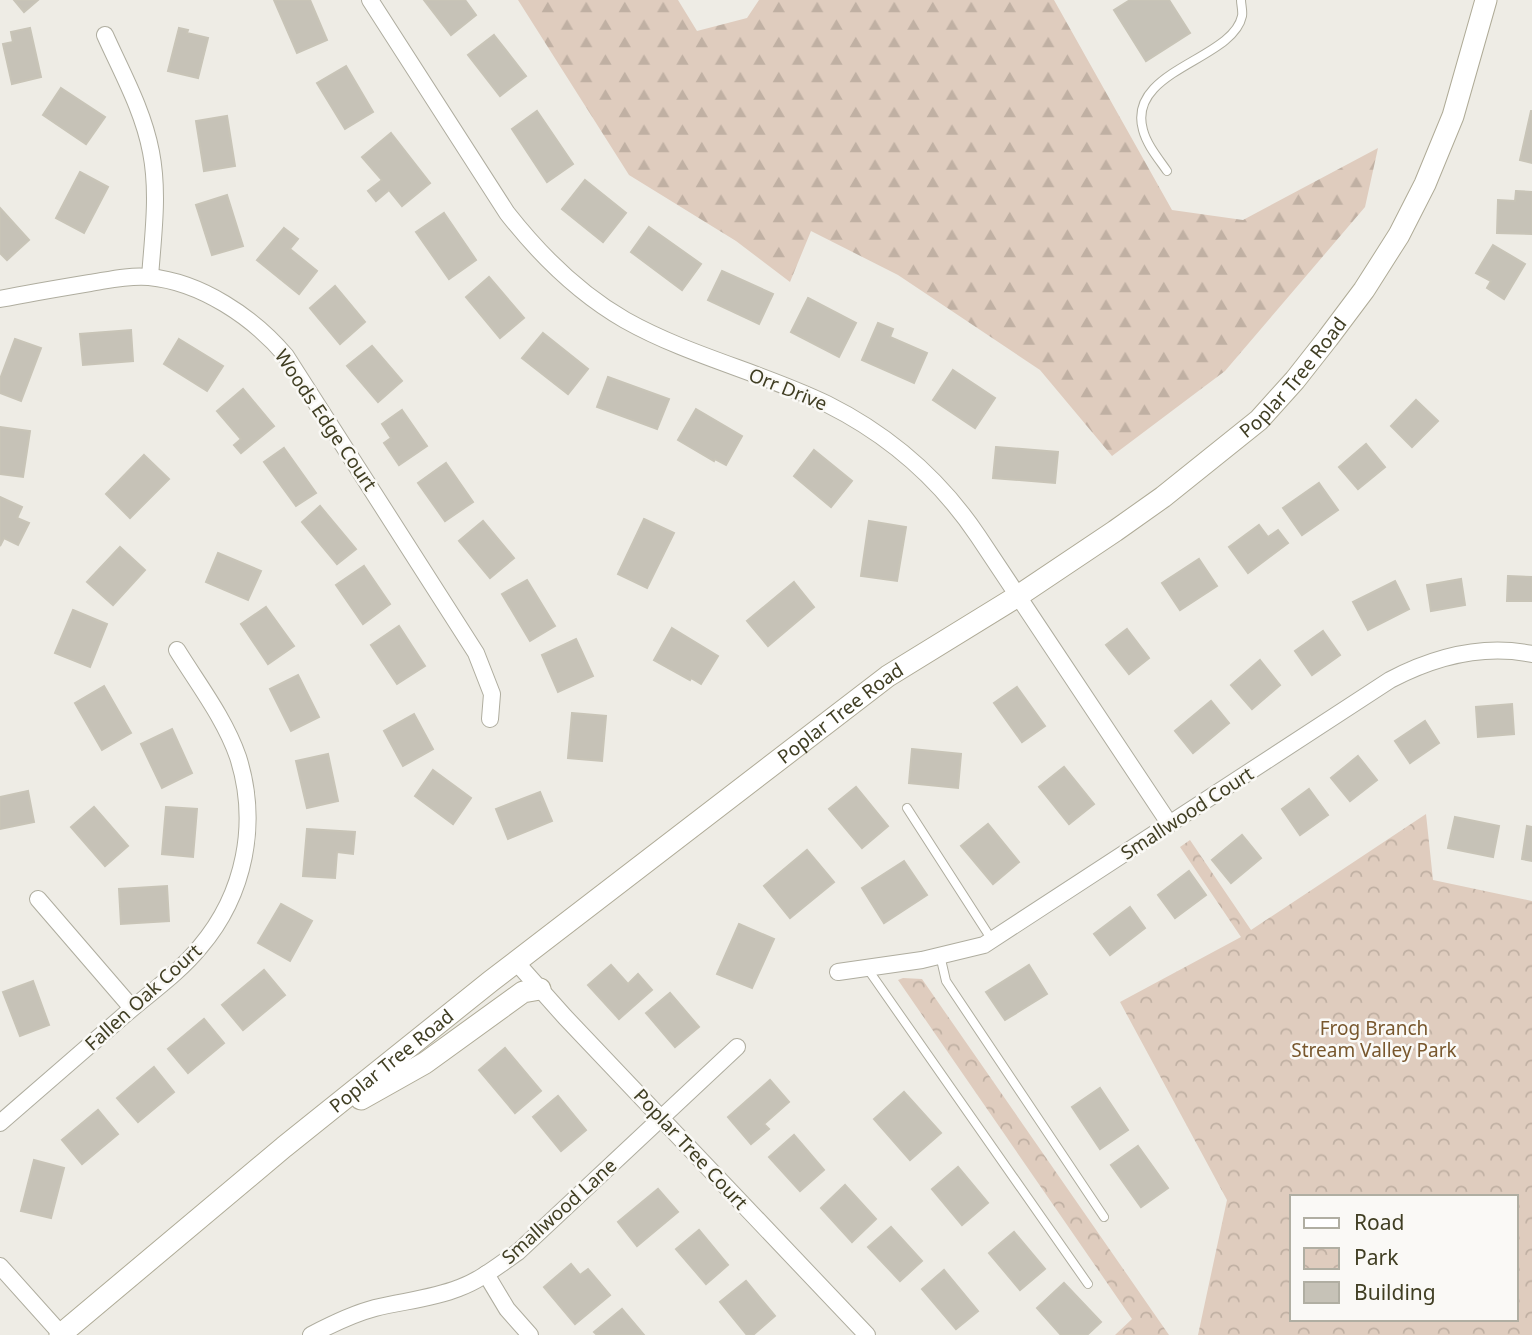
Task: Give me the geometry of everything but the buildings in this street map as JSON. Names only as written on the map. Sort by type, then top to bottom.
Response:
[{"type":"main road","name":"Poplar Tree Road","points":[[60,1334],[214,1204],[516,962],[888,676],[1018,596],[1163,497],[1259,420],[1320,348],[1364,290],[1399,234],[1425,184],[1453,116],[1486,0]]},
{"type":"main road","points":[[305,1132],[425,1063],[523,992],[540,989]]},
{"type":"street","name":"Orr Drive","points":[[370,0],[507,213],[530,242],[573,284],[625,320],[662,339],[824,403],[890,442],[920,467],[959,509],[1169,823]]},
{"type":"street","points":[[105,35],[139,110],[151,152],[156,206],[150,277]]},
{"type":"street","name":"Woods Edge Court","points":[[0,299],[126,277],[150,277],[200,292],[230,307],[261,329],[286,356],[476,653],[492,694],[490,719]]},
{"type":"street","name":"Fallen Oak Court","points":[[0,1124],[186,962],[213,931],[237,885],[246,845],[247,799],[237,754],[226,729],[177,650]]},
{"type":"street","name":"Smallwood Court","points":[[838,972],[984,945],[1410,669],[1433,660],[1482,651],[1532,654]]},
{"type":"street","points":[[38,899],[132,1008]]},
{"type":"street","name":"Poplar Tree Court","points":[[516,962],[866,1335]]},
{"type":"street","name":"Smallwood Lane","points":[[311,1335],[375,1308],[428,1298],[461,1287],[486,1274],[518,1252],[737,1047]]},
{"type":"street","points":[[0,1266],[60,1334]]},
{"type":"street","points":[[486,1274],[508,1309],[530,1335]]},
{"type":"lane","points":[[1167,172],[1149,145],[1143,130],[1141,116],[1147,97],[1163,80],[1237,29],[1243,14],[1241,0]]},
{"type":"lane","points":[[907,808],[992,940]]},
{"type":"lane","points":[[940,955],[946,981],[1104,1217]]},
{"type":"lane","points":[[867,968],[1088,1284]]},
{"type":"green space","points":[[518,0],[678,0],[697,31],[747,18],[759,0],[1054,0],[1172,210],[1243,220],[1378,148],[1365,207],[1225,371],[1112,456],[1040,370],[898,275],[811,231],[790,282],[736,241],[629,175]]},
{"type":"green space","name":"Frog Branch Stream Valley Park","points":[[1426,814],[1433,880],[1532,901],[1532,1335],[1198,1335],[1227,1200],[1120,1002],[1241,937],[1180,847],[1190,840],[1251,930]]},
{"type":"green space","points":[[922,979],[1169,1335],[1115,1335],[1132,1319],[898,980]]}]
